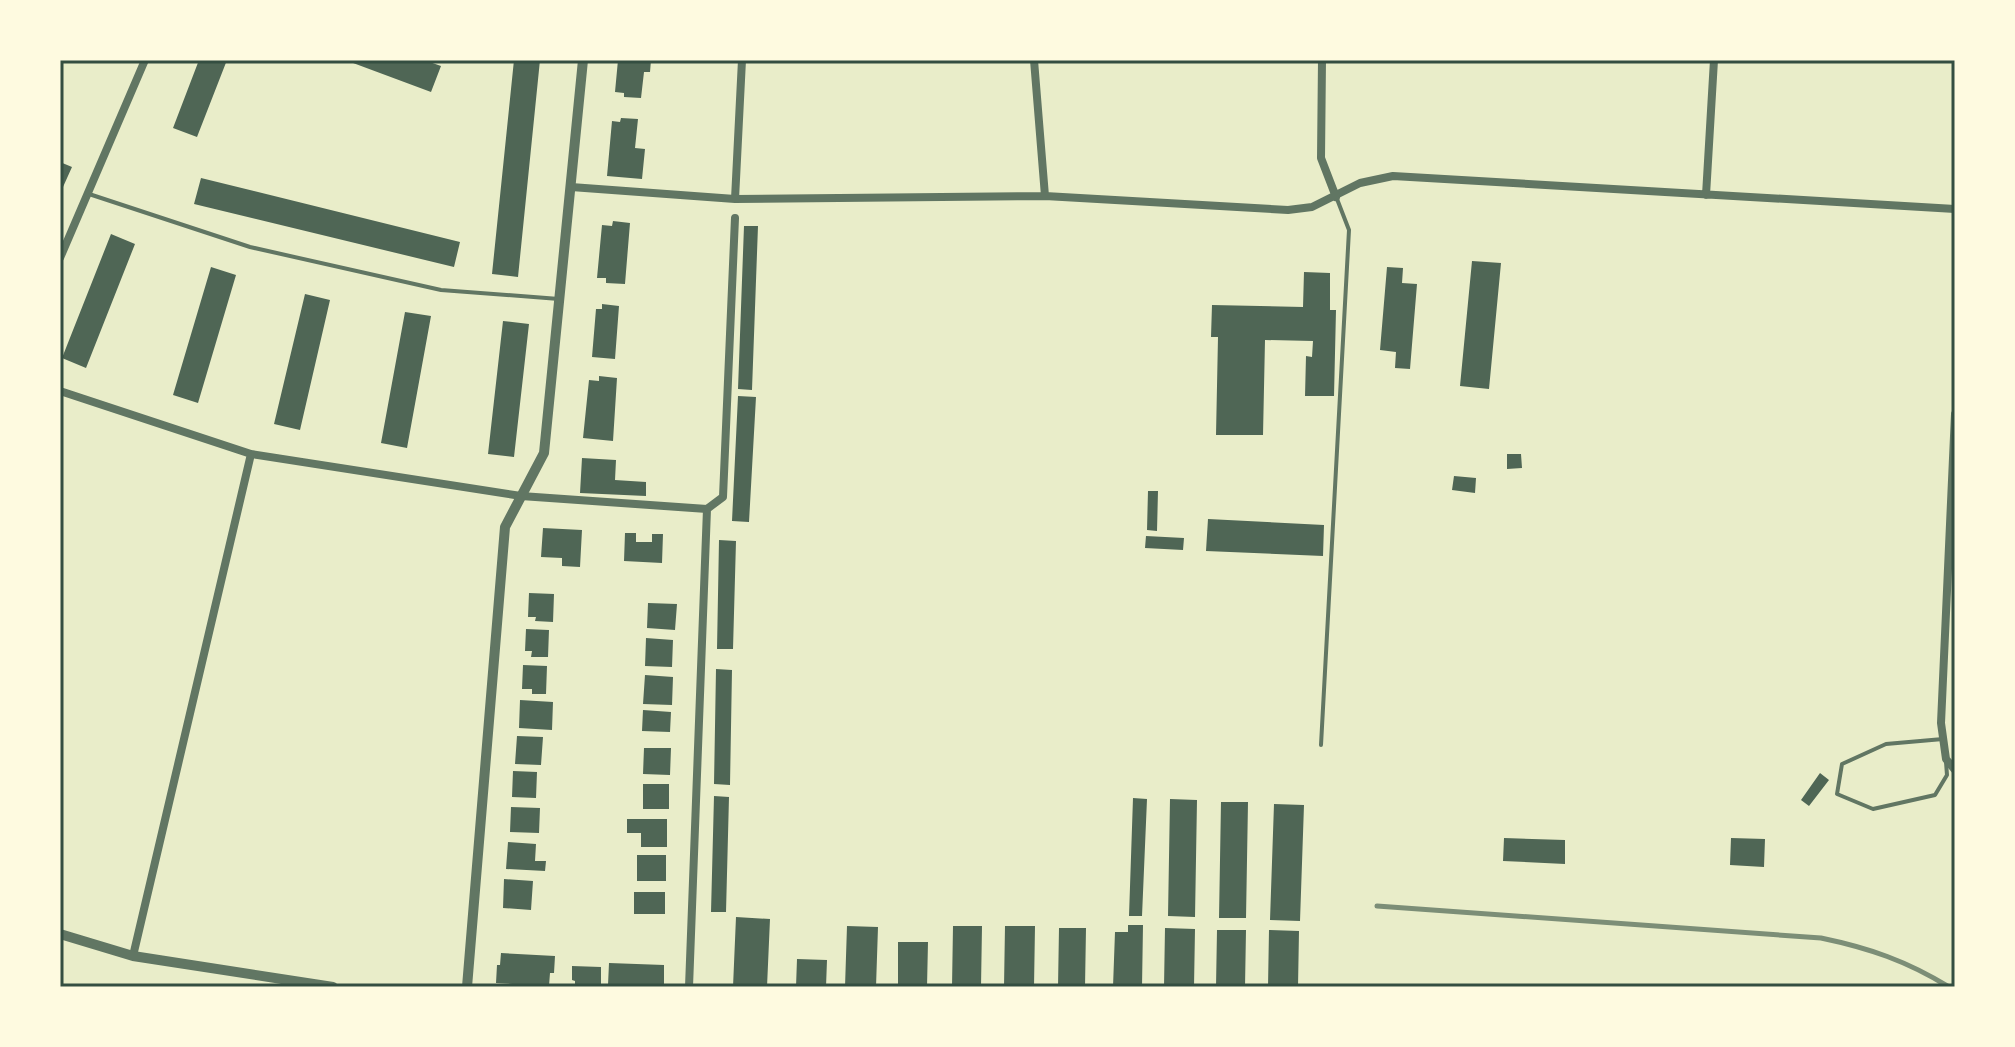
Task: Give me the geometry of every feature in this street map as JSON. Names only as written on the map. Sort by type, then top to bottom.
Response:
[{"type":"street","points":[[60,258],[145,60]]},
{"type":"street","points":[[467,987],[505,527],[544,453],[583,60]]},
{"type":"street","points":[[735,199],[742,60]]},
{"type":"street","points":[[1034,60],[1045,196]]},
{"type":"street","points":[[1322,60],[1321,158],[1336,197]]},
{"type":"street","points":[[1706,195],[1714,60]]},
{"type":"street","points":[[571,187],[735,199],[1045,196],[1288,210],[1312,207],[1360,183],[1393,176],[1955,209]]},
{"type":"street","points":[[60,391],[251,454],[521,496],[707,509],[723,497],[735,218]]},
{"type":"street","points":[[1955,414],[1941,723],[1946,759],[1955,770]]},
{"type":"street","points":[[133,956],[251,454]]},
{"type":"street","points":[[689,987],[707,509]]},
{"type":"street","points":[[60,934],[133,956],[333,987]]},
{"type":"lane","points":[[87,193],[279,254],[441,290],[561,299]]},
{"type":"lane","points":[[1321,745],[1349,230],[1336,197]]},
{"type":"lane","points":[[1943,739],[1886,744],[1842,764],[1837,794],[1873,809],[1935,795],[1947,775],[1946,759]]},
{"type":"building","points":[[199,60],[227,60],[197,137],[173,128]]},
{"type":"building","points":[[345,60],[424,60],[441,66],[431,92]]},
{"type":"building","points":[[514,60],[540,60],[518,277],[492,274]]},
{"type":"building","points":[[618,60],[651,60],[650,72],[644,72],[641,98],[624,97],[624,93],[615,92]]},
{"type":"building","points":[[621,118],[638,119],[635,148],[645,149],[642,179],[607,176],[612,121],[620,122]]},
{"type":"building","points":[[60,162],[72,167],[63,187],[60,186]]},
{"type":"building","points":[[201,178],[460,242],[454,267],[194,204]]},
{"type":"building","points":[[613,221],[630,223],[625,284],[606,283],[606,278],[597,278],[602,225],[612,226]]},
{"type":"building","points":[[744,226],[758,226],[752,390],[738,389]]},
{"type":"building","points":[[111,234],[135,244],[86,368],[62,358]]},
{"type":"building","points":[[1472,261],[1501,263],[1489,389],[1460,386]]},
{"type":"building","points":[[211,267],[236,275],[198,403],[173,395]]},
{"type":"building","points":[[1387,267],[1403,268],[1402,283],[1417,284],[1410,369],[1395,368],[1396,352],[1380,350]]},
{"type":"building","points":[[1304,272],[1330,273],[1330,310],[1336,310],[1334,396],[1305,396],[1306,356],[1312,357],[1313,341],[1265,340],[1263,435],[1216,435],[1218,337],[1211,337],[1212,305],[1303,307]]},
{"type":"building","points":[[305,294],[330,300],[300,430],[274,424]]},
{"type":"building","points":[[602,304],[619,306],[615,359],[592,357],[596,309],[602,309]]},
{"type":"building","points":[[405,312],[431,316],[407,448],[381,443]]},
{"type":"building","points":[[503,321],[529,324],[514,457],[488,454]]},
{"type":"building","points":[[599,376],[617,378],[613,441],[583,438],[589,380],[599,381]]},
{"type":"building","points":[[738,396],[756,397],[749,522],[732,521]]},
{"type":"building","points":[[1507,454],[1521,454],[1522,468],[1507,469]]},
{"type":"building","points":[[582,458],[616,460],[615,480],[646,482],[646,496],[580,493]]},
{"type":"building","points":[[1454,476],[1476,478],[1475,493],[1452,490]]},
{"type":"building","points":[[1148,491],[1158,491],[1157,531],[1147,530]]},
{"type":"building","points":[[1208,519],[1324,525],[1323,556],[1206,551]]},
{"type":"building","points":[[543,528],[582,530],[580,567],[562,566],[562,558],[541,557]]},
{"type":"building","points":[[625,533],[636,533],[636,542],[652,542],[652,534],[663,534],[662,563],[624,561]]},
{"type":"building","points":[[1146,536],[1184,538],[1183,550],[1145,548]]},
{"type":"building","points":[[719,540],[736,541],[733,649],[717,649]]},
{"type":"building","points":[[529,593],[554,594],[553,622],[535,621],[536,617],[528,617]]},
{"type":"building","points":[[648,603],[677,604],[675,630],[647,628]]},
{"type":"building","points":[[526,629],[549,630],[548,657],[531,657],[532,651],[525,651]]},
{"type":"building","points":[[646,638],[673,640],[672,667],[645,666]]},
{"type":"building","points":[[523,665],[547,666],[546,694],[532,694],[532,689],[522,689]]},
{"type":"building","points":[[716,669],[732,670],[730,785],[714,784]]},
{"type":"building","points":[[645,675],[673,677],[672,705],[643,704]]},
{"type":"building","points":[[520,700],[553,702],[552,730],[519,728]]},
{"type":"building","points":[[643,710],[671,712],[670,732],[642,731]]},
{"type":"building","points":[[517,736],[543,737],[541,765],[515,764]]},
{"type":"building","points":[[644,748],[671,748],[670,775],[643,774]]},
{"type":"building","points":[[513,771],[537,772],[536,798],[512,797]]},
{"type":"building","points":[[1820,773],[1829,780],[1809,806],[1801,800]]},
{"type":"building","points":[[643,784],[669,784],[669,809],[643,809]]},
{"type":"building","points":[[714,796],[729,797],[726,912],[711,912]]},
{"type":"building","points":[[1133,798],[1147,799],[1142,916],[1129,916]]},
{"type":"building","points":[[1170,799],[1197,800],[1195,917],[1168,916]]},
{"type":"building","points":[[1221,802],[1248,802],[1246,918],[1219,918]]},
{"type":"building","points":[[1274,804],[1304,805],[1300,921],[1270,920]]},
{"type":"building","points":[[511,807],[540,808],[539,833],[510,832]]},
{"type":"building","points":[[627,819],[667,819],[667,847],[641,847],[641,833],[627,833]]},
{"type":"building","points":[[1504,838],[1565,840],[1565,864],[1503,861]]},
{"type":"building","points":[[1731,838],[1765,839],[1764,867],[1730,865]]},
{"type":"building","points":[[508,842],[536,844],[535,861],[546,861],[545,871],[506,869]]},
{"type":"building","points":[[637,855],[666,855],[666,881],[637,881]]},
{"type":"building","points":[[504,879],[533,881],[531,910],[503,908]]},
{"type":"building","points":[[634,892],[665,892],[665,914],[634,914]]},
{"type":"building","points":[[736,917],[770,919],[767,987],[733,987]]},
{"type":"building","points":[[1128,925],[1143,925],[1142,987],[1113,987],[1115,932],[1128,932]]},
{"type":"building","points":[[847,926],[878,927],[876,987],[845,987]]},
{"type":"building","points":[[953,926],[982,926],[981,987],[952,987]]},
{"type":"building","points":[[1005,926],[1035,926],[1034,987],[1004,987]]},
{"type":"building","points":[[1059,928],[1086,928],[1085,987],[1058,987]]},
{"type":"building","points":[[1165,928],[1195,929],[1194,987],[1164,987]]},
{"type":"building","points":[[1217,930],[1246,930],[1245,987],[1216,987]]},
{"type":"building","points":[[1269,930],[1299,931],[1298,987],[1268,987]]},
{"type":"building","points":[[898,942],[928,942],[927,987],[898,987]]},
{"type":"building","points":[[501,953],[555,956],[549,986],[496,983]]},
{"type":"building","points":[[797,959],[827,960],[826,987],[796,987]]},
{"type":"building","points":[[609,963],[664,965],[664,987],[612,987],[608,985]]},
{"type":"building","points":[[572,966],[601,967],[601,987],[575,987]]},
{"type":"railway","points":[[1377,906],[1821,938],[1887,956],[1949,987]]}]
